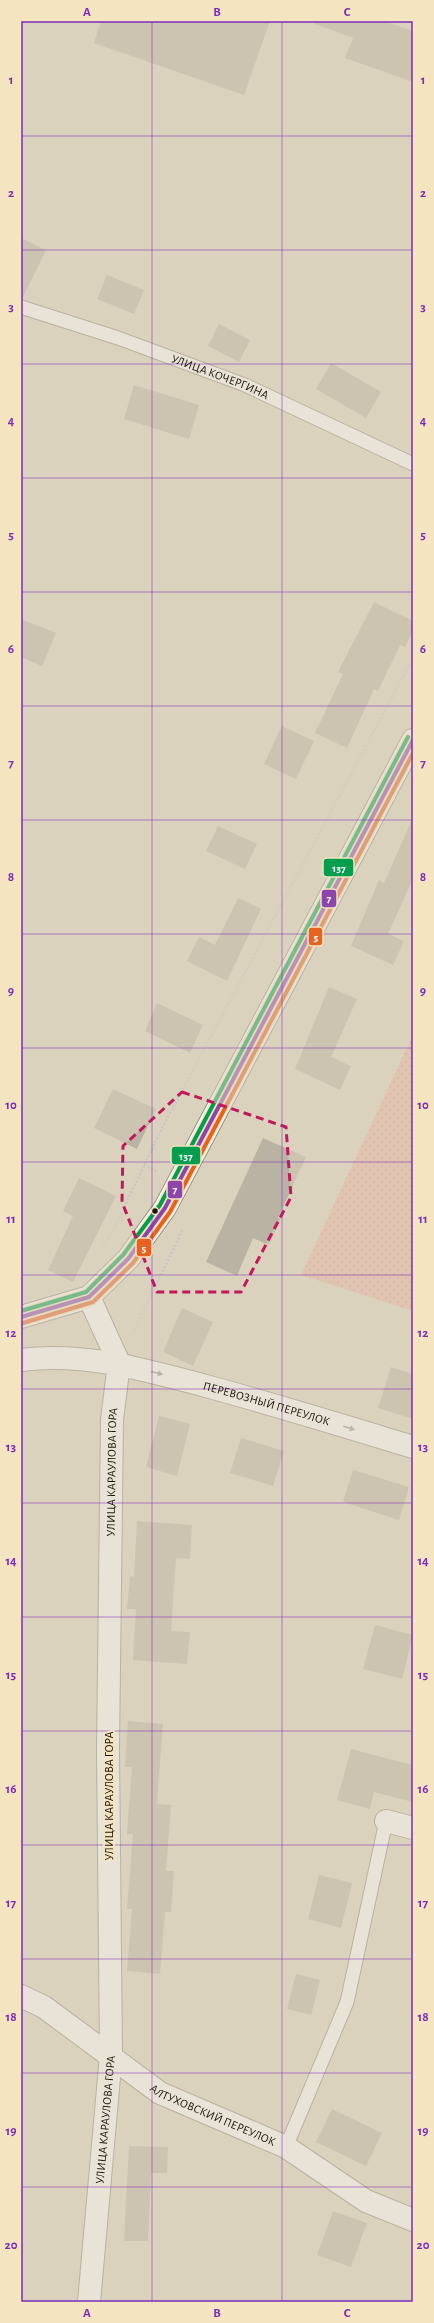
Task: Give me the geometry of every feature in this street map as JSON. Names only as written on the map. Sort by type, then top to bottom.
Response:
[{"type":"street","points":[[21,1317],[90,1297],[128,1259],[165,1208],[413,740]]},
{"type":"street","points":[[90,1297],[119,1363]]},
{"type":"street","name":"ПЕРЕВОЗНЫЙ ПЕРЕУЛОК","points":[[21,1360],[44,1357],[119,1363],[258,1400],[413,1447]]},
{"type":"street","name":"УЛИЦА КАРАУЛОВА ГОРА","points":[[89,2302],[111,2055],[108,1742],[112,1420],[119,1363]]},
{"type":"street","points":[[386,1821],[413,1828]]},
{"type":"street","name":"АЛТУХОВСКИЙ ПЕРЕУЛОК","points":[[21,1996],[44,2007],[111,2055],[160,2093],[286,2146],[366,2201],[413,2220]]},
{"type":"lane","name":"УЛИЦА КОЧЕРГИНА","points":[[21,307],[118,338],[245,385],[413,464]]},
{"type":"lane","points":[[286,2146],[347,2002],[386,1821]]},
{"type":"path","points":[[103,1247],[114,1229],[162,1128],[413,658]]},
{"type":"highlighted area","points":[[182,1092],[286,1127],[291,1197],[241,1292],[157,1292],[122,1202],[123,1146]]},
{"type":"shaded area","points":[[413,1035],[413,1311],[301,1275]]},
{"type":"building","points":[[101,21],[270,21],[244,95],[94,43]]},
{"type":"building","points":[[315,21],[384,21],[413,31],[413,82],[345,58],[353,38],[315,24]]},
{"type":"building","points":[[21,238],[46,250],[22,299],[21,299]]},
{"type":"building","points":[[107,275],[144,290],[134,314],[97,299]]},
{"type":"building","points":[[219,324],[250,340],[239,362],[208,346]]},
{"type":"building","points":[[331,363],[381,392],[366,418],[316,389]]},
{"type":"building","points":[[134,385],[199,405],[189,439],[124,419]]},
{"type":"building","points":[[374,602],[413,621],[413,631],[405,647],[400,645],[378,691],[374,689],[347,748],[315,733],[343,674],[338,672]]},
{"type":"building","points":[[21,619],[56,633],[42,666],[21,657]]},
{"type":"building","points":[[282,726],[314,741],[296,779],[264,764]]},
{"type":"building","points":[[413,817],[413,879],[388,934],[404,941],[393,965],[351,946],[379,880],[384,883]]},
{"type":"building","points":[[218,826],[257,844],[245,869],[206,851]]},
{"type":"building","points":[[238,898],[261,909],[227,981],[187,961],[199,937],[215,945]]},
{"type":"building","points":[[329,987],[357,999],[331,1057],[351,1066],[340,1090],[295,1069]]},
{"type":"building","points":[[157,1003],[203,1025],[190,1053],[145,1031]]},
{"type":"building","points":[[113,1089],[156,1109],[137,1149],[94,1128]]},
{"type":"building","points":[[263,1138],[306,1157],[278,1218],[281,1219],[269,1245],[253,1238],[237,1276],[206,1262]]},
{"type":"building","points":[[79,1178],[116,1196],[73,1282],[48,1270],[73,1216],[63,1211]]},
{"type":"building","points":[[182,1308],[213,1322],[193,1366],[163,1352]]},
{"type":"building","points":[[391,1367],[413,1374],[413,1419],[378,1408]]},
{"type":"building","points":[[159,1416],[190,1424],[177,1476],[146,1467]]},
{"type":"building","points":[[241,1438],[284,1451],[273,1486],[230,1473]]},
{"type":"building","points":[[353,1470],[409,1487],[399,1520],[343,1502]]},
{"type":"building","points":[[137,1521],[192,1525],[190,1559],[176,1558],[171,1631],[190,1632],[187,1664],[133,1660],[136,1609],[127,1609],[130,1576],[134,1577]]},
{"type":"building","points":[[375,1625],[413,1635],[402,1679],[363,1669]]},
{"type":"building","points":[[128,1721],[163,1724],[157,1804],[171,1805],[166,1871],[174,1871],[171,1912],[165,1912],[160,1974],[127,1971],[132,1909],[127,1909],[133,1834],[127,1834],[132,1767],[125,1767]]},
{"type":"building","points":[[351,1749],[413,1765],[413,1802],[374,1792],[370,1809],[337,1800]]},
{"type":"building","points":[[319,1875],[352,1883],[341,1928],[308,1919]]},
{"type":"building","points":[[296,1974],[320,1980],[311,2015],[287,2009]]},
{"type":"building","points":[[332,2109],[382,2133],[366,2166],[316,2142]]},
{"type":"building","points":[[129,2146],[168,2147],[167,2173],[151,2173],[148,2241],[124,2241]]},
{"type":"building","points":[[333,2211],[367,2223],[351,2267],[317,2255]]},
{"type":"transit line","name":"137","points":[[21,1311],[86,1292],[123,1255],[160,1205],[408,737]]},
{"type":"transit line","name":"7","points":[[21,1317],[89,1297],[128,1259],[165,1208],[413,740]]},
{"type":"transit line","name":"5","points":[[23,1323],[93,1302],[133,1263],[170,1212],[413,753]]}]
